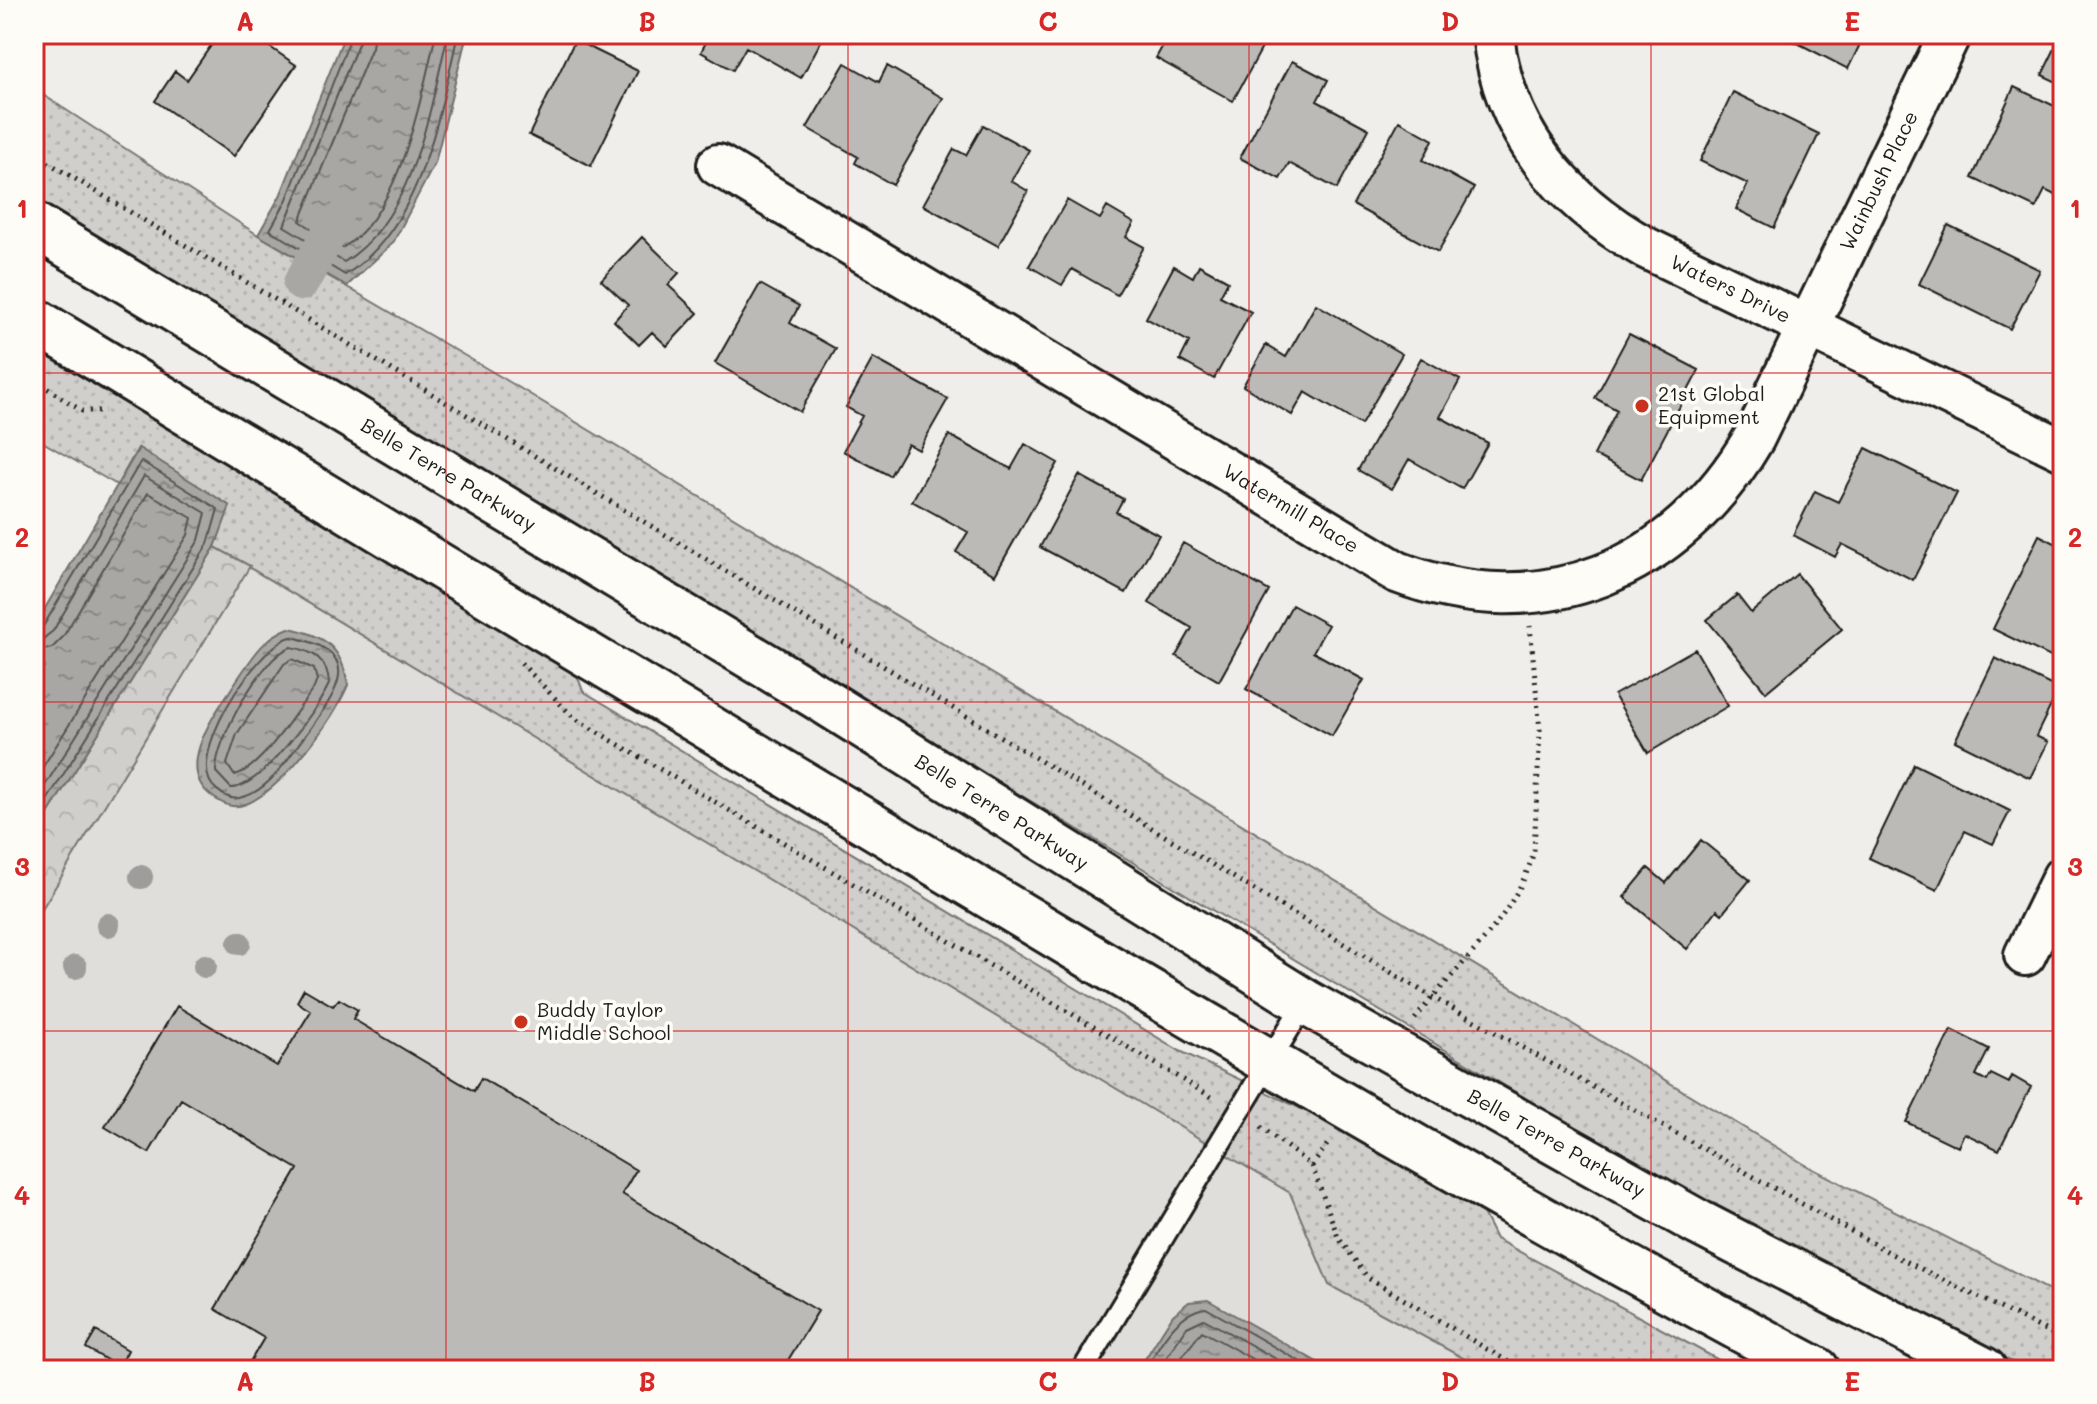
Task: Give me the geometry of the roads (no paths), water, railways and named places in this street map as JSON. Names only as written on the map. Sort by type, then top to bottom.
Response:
[{"type":"main road","name":"Belle Terre Parkway","points":[[34,225],[816,696],[1305,1002],[1672,1208],[1984,1370]]},
{"type":"main road","points":[[34,320],[771,767],[1268,1061],[1490,1190],[1817,1370]]},
{"type":"street","name":"Waters Drive","points":[[1493,34],[1501,80],[1518,125],[1545,166],[1577,202],[1646,248],[2063,450]]},
{"type":"street","name":"Wainbush Place","points":[[1809,327],[1950,34]]},
{"type":"street","name":"Watermill Place","points":[[718,165],[1397,572],[1471,592],[1527,594],[1596,578],[1659,547],[1679,532],[1718,492],[1738,465],[1809,327]]},
{"type":"street","points":[[2025,955],[2063,877]]},
{"type":"lane","points":[[1083,1370],[1305,1002]]},
{"type":"water","points":[[345,34],[467,34],[435,163],[393,243],[347,286],[258,235],[280,196]]},
{"type":"water","points":[[139,448],[230,506],[215,547],[34,836],[34,627]]},
{"type":"water","points":[[289,628],[313,635],[330,645],[341,661],[348,685],[319,734],[275,784],[246,804],[225,804],[201,785],[197,756],[202,740],[218,709],[252,658],[271,638]]},
{"type":"water","points":[[1208,1300],[1331,1370],[1138,1370],[1173,1315],[1189,1302]]},
{"type":"waterway","points":[[301,283],[335,223]]},
{"type":"place","name":"21st Global Equipment","points":[[1642,406]]},
{"type":"place","name":"Buddy Taylor Middle School","points":[[521,1022]]}]
